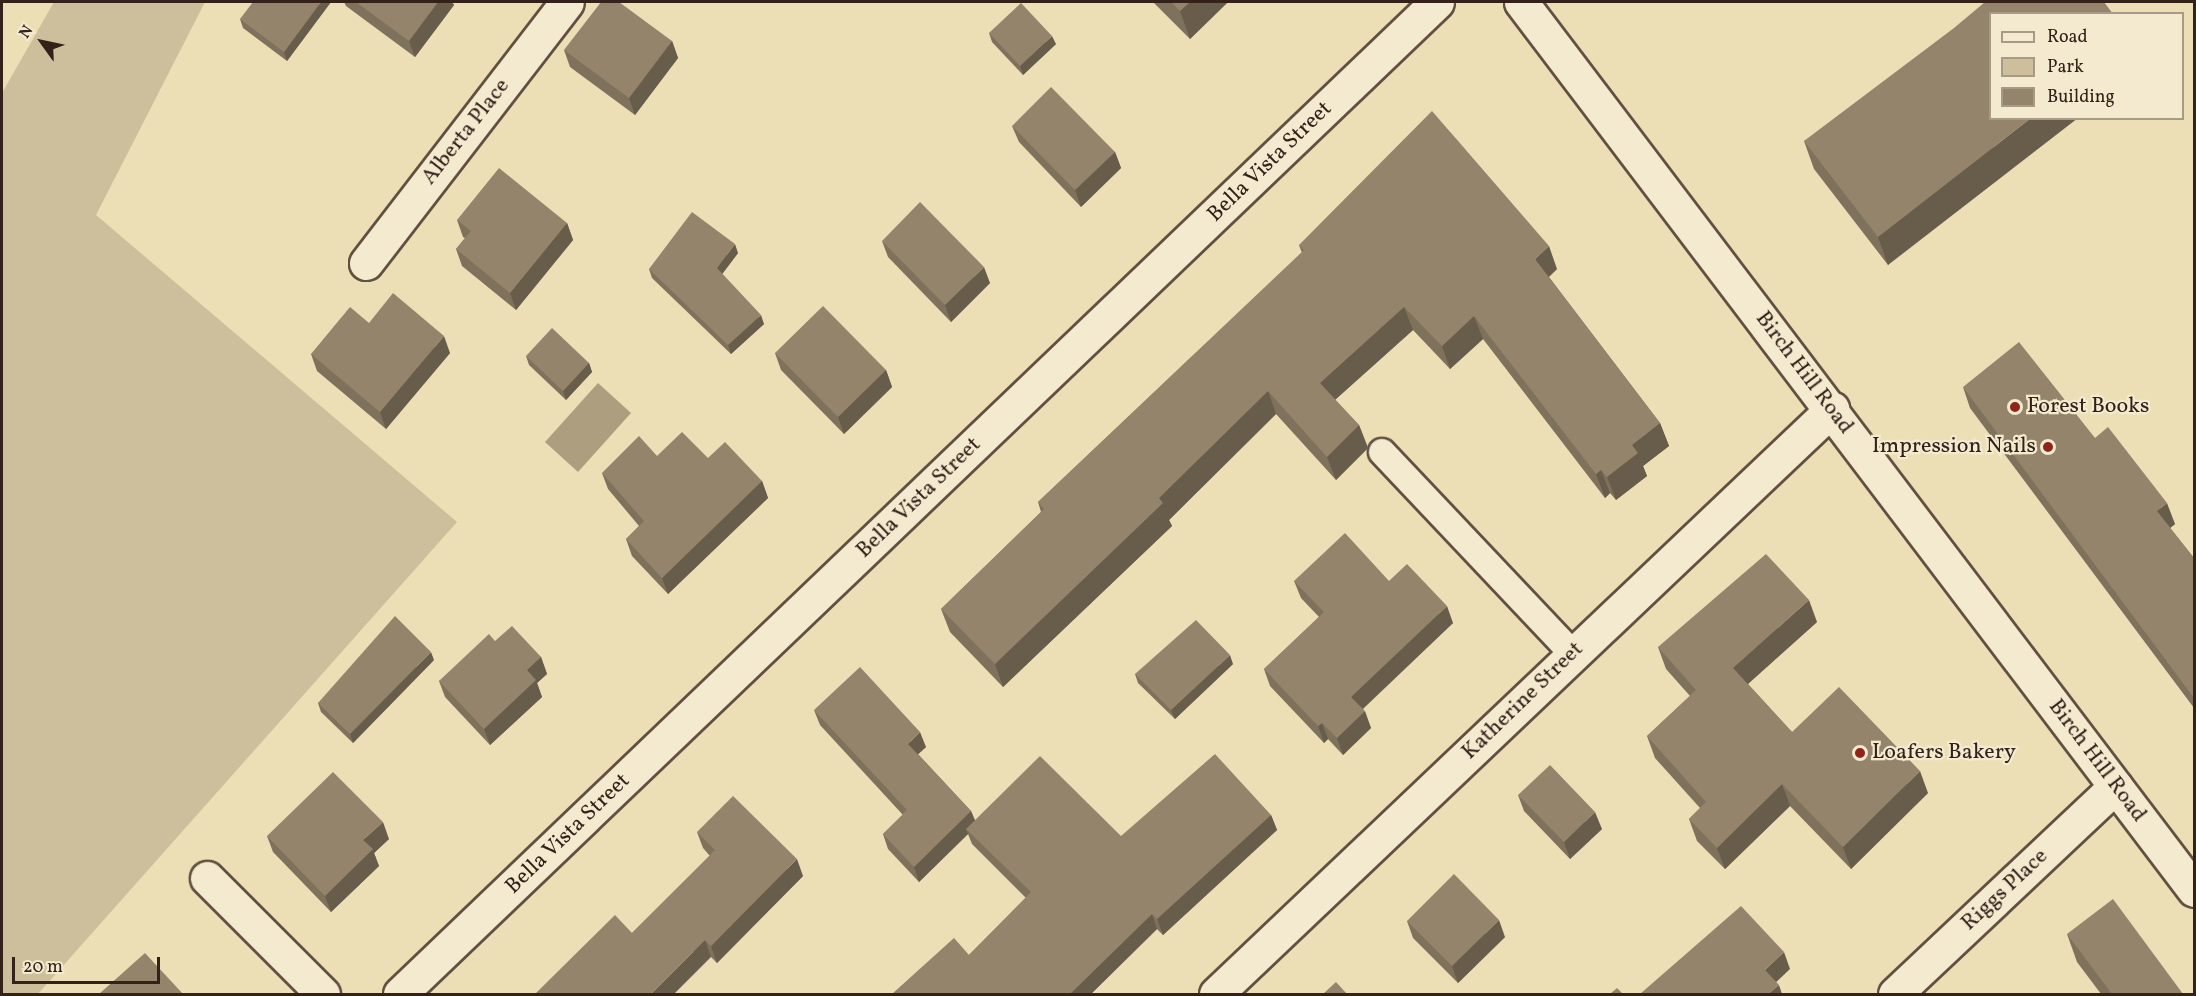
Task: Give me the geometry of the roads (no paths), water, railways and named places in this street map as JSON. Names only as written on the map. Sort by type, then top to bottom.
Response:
[{"type":"street","name":"Alberta Place","points":[[366,262],[567,2]]},
{"type":"street","name":"Bella Vista Street","points":[[400,994],[1437,2]]},
{"type":"street","name":"Birch Hill Road","points":[[1521,2],[1832,409],[2194,890]]},
{"type":"street","name":"Katherine Street","points":[[1216,994],[1572,653],[1832,409]]},
{"type":"street","name":"Riggs Place","points":[[1895,994],[2115,786]]},
{"type":"street","points":[[207,878],[323,994]]},
{"type":"lane","points":[[1382,452],[1572,653]]},
{"type":"place","name":"Forest Books","points":[[2015,407]]},
{"type":"place","name":"Impression Nails","points":[[2048,447]]},
{"type":"place","name":"Loafers Bakery","points":[[1860,753]]}]
